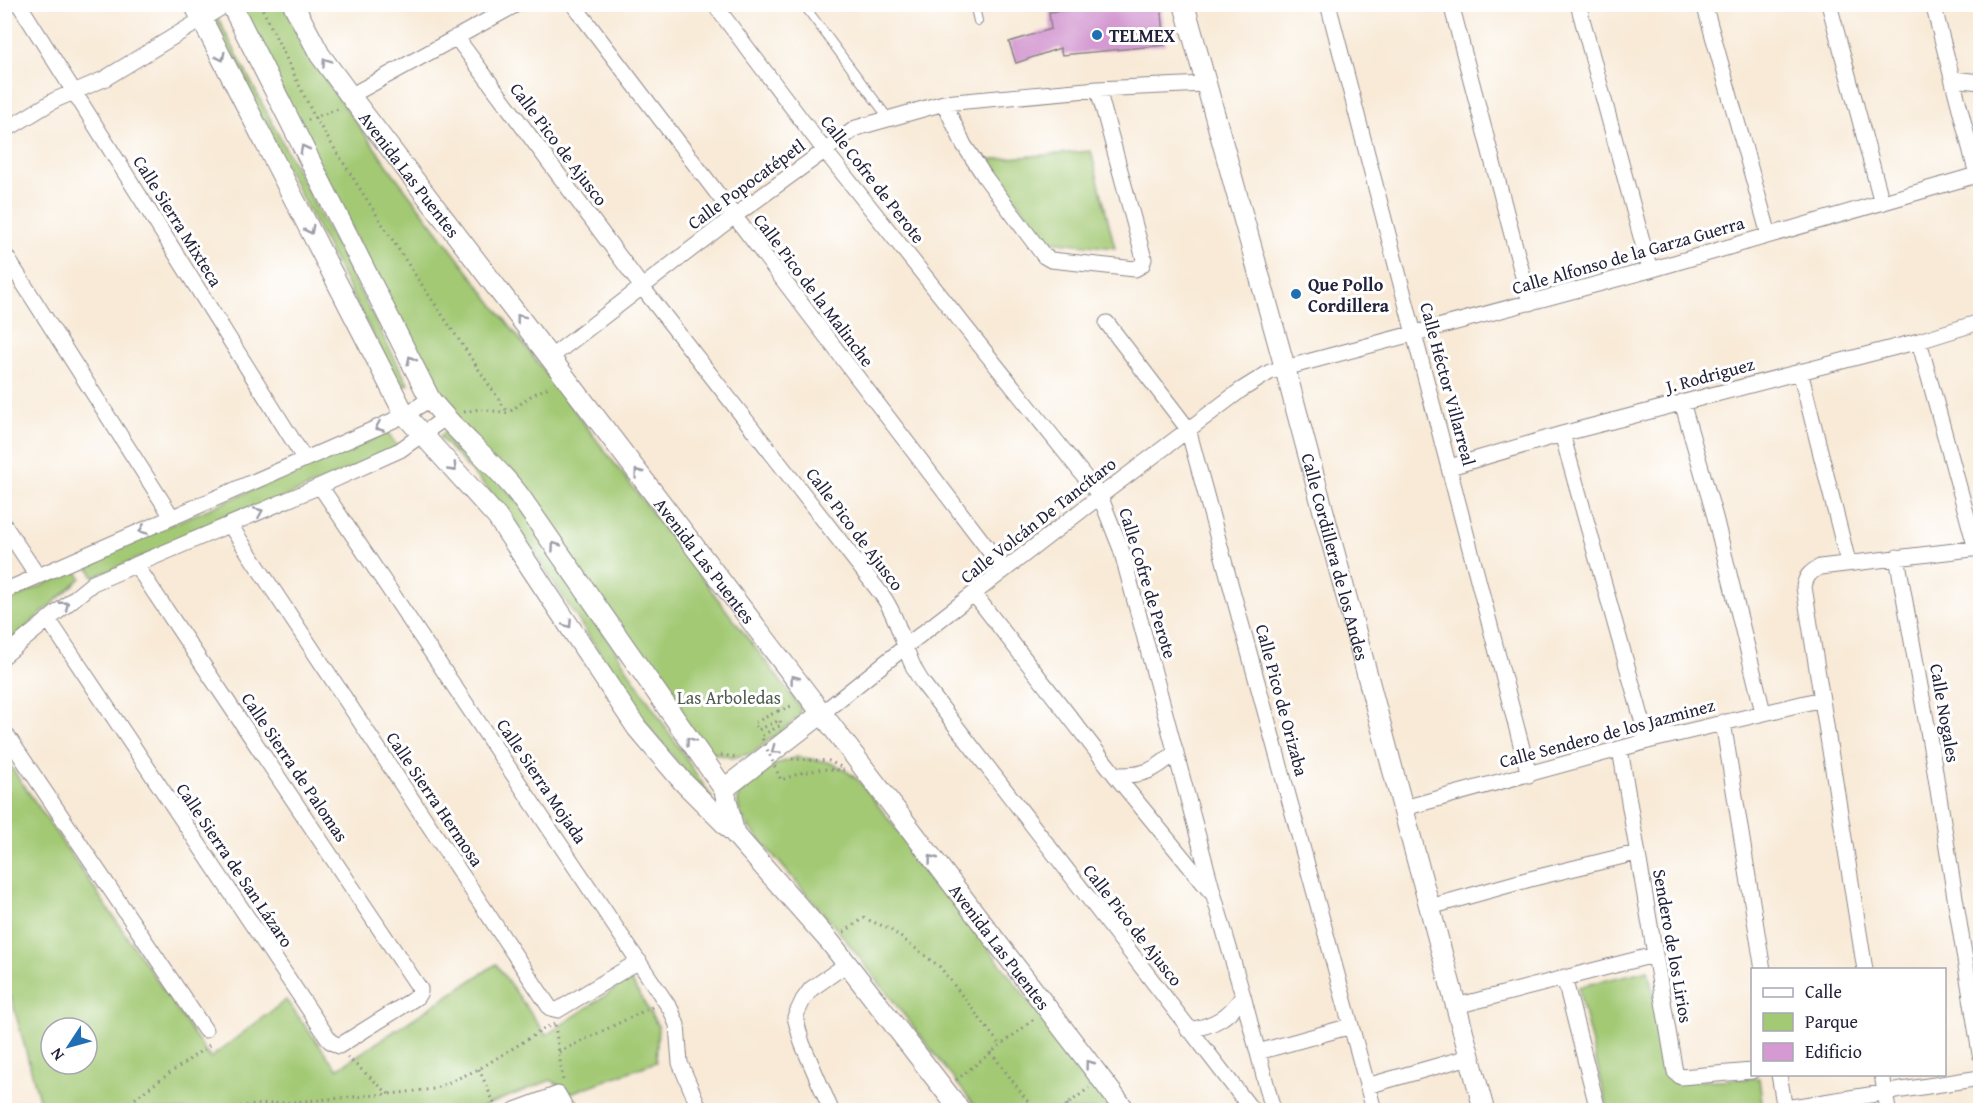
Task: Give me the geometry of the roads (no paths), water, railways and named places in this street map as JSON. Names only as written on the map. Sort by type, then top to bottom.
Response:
[{"type":"street","name":"Calle Sierra Mixteca","points":[[19,4],[304,458]]},
{"type":"street","points":[[4,131],[55,100],[104,79],[198,12],[229,4],[430,399],[445,418],[498,469],[519,495],[724,789],[734,833]]},
{"type":"street","name":"Avenida Las Puentes","points":[[293,4],[320,55],[352,98],[1125,1110]]},
{"type":"street","points":[[352,98],[517,4]]},
{"type":"street","name":"Calle Pico de la Malinche","points":[[573,4],[1004,570]]},
{"type":"street","name":"Calle Cofre de Perote","points":[[714,4],[825,151],[1100,496],[1121,549],[1273,1110]]},
{"type":"street","name":"Calle Cordillera de los Andes","points":[[1184,4],[1285,368],[1484,1110]]},
{"type":"street","name":"Calle Héctor Villarreal","points":[[1328,4],[1529,774]]},
{"type":"street","points":[[1451,4],[1530,303]]},
{"type":"street","points":[[1578,4],[1650,270]]},
{"type":"street","points":[[1704,4],[1768,236]]},
{"type":"street","points":[[1829,4],[1882,203]]},
{"type":"street","points":[[1933,4],[1979,175]]},
{"type":"street","points":[[198,12],[405,415],[497,517],[637,728],[686,784],[734,833],[847,964],[960,1110]]},
{"type":"street","name":"Calle Pico de Ajusco","points":[[456,37],[642,287],[882,595],[897,620],[913,667],[925,686],[1188,1030],[1252,1110]]},
{"type":"street","points":[[1953,79],[1980,82]]},
{"type":"street","name":"Calle Popocatépetl","points":[[551,357],[733,217],[856,128],[944,103],[1098,89],[1205,84]]},
{"type":"street","points":[[944,103],[964,144],[985,177],[1044,256],[1051,260],[1135,269],[1142,266],[1144,259],[1098,89]]},
{"type":"street","name":"Calle Alfonso de la Garza Guerra","points":[[1285,368],[1650,270],[1979,175]]},
{"type":"street","points":[[4,254],[172,517]]},
{"type":"street","name":"J. Rodriguez","points":[[1450,467],[1562,434],[1980,322]]},
{"type":"street","name":"Calle Pico de Orizaba","points":[[1107,323],[1188,429],[1374,1110]]},
{"type":"street","points":[[1865,968],[1804,587],[1808,575],[1820,567],[1978,548],[1919,340]]},
{"type":"street","name":"Calle Volcán De Tancítaro","points":[[821,714],[1188,429],[1257,378],[1285,368]]},
{"type":"street","points":[[1800,371],[1848,562]]},
{"type":"street","points":[[4,591],[405,415],[430,399]]},
{"type":"street","points":[[1682,402],[1715,517],[1763,712]]},
{"type":"street","points":[[4,656],[93,583],[400,450],[445,418]]},
{"type":"street","points":[[1562,434],[1648,741]]},
{"type":"street","name":"Calle Sierra Mojada","points":[[320,486],[665,1001],[677,1025],[680,1063],[700,1110]]},
{"type":"street","points":[[4,525],[37,575]]},
{"type":"street","name":"Calle Sierra Hermosa","points":[[230,525],[556,1016],[639,961]]},
{"type":"street","points":[[81,557],[93,583]]},
{"type":"street","name":"Calle Nogales","points":[[1898,557],[1980,1054]]},
{"type":"street","name":"Calle Sierra de Palomas","points":[[136,564],[418,986],[420,992],[417,997],[339,1046]]},
{"type":"street","points":[[974,594],[1214,896]]},
{"type":"street","name":"Calle Sierra de San Lázaro","points":[[48,619],[330,1041],[339,1046]]},
{"type":"street","name":"Calle Sendero de los Jazminez","points":[[1404,808],[1648,741],[1822,699]]},
{"type":"street","points":[[724,789],[821,714]]},
{"type":"street","points":[[1723,722],[1763,968]]},
{"type":"street","points":[[4,730],[205,1030]]},
{"type":"street","name":"Sendero de los Lirios","points":[[1620,749],[1636,853],[1676,1075],[1681,1077],[1751,1071]]},
{"type":"street","points":[[1115,774],[1137,776],[1149,772],[1176,752]]},
{"type":"street","points":[[1430,907],[1636,853]]},
{"type":"street","points":[[1456,1006],[1654,955]]},
{"type":"street","points":[[831,1110],[802,1043],[795,1017],[811,989],[847,964]]},
{"type":"street","points":[[1564,977],[1598,1110]]},
{"type":"street","points":[[1188,1030],[1205,1028],[1225,1018],[1243,996]]},
{"type":"street","points":[[1258,1052],[1351,1026]]},
{"type":"street","points":[[1367,1086],[1469,1057]]},
{"type":"street","points":[[1779,1076],[1785,1109],[1980,1078]]},
{"type":"street","points":[[1882,1076],[1888,1110]]},
{"type":"street","points":[[515,1110],[559,1094],[567,1110]]},
{"type":"lane","points":[[803,4],[889,119]]},
{"type":"lane","points":[[974,4],[978,21]]},
{"type":"place","name":"TELMEX","points":[[1097,35]]},
{"type":"place","name":"Que Pollo Cordillera","points":[[1296,294]]},
{"type":"park label","name":"Las Arboledas","points":[[729,697]]}]
